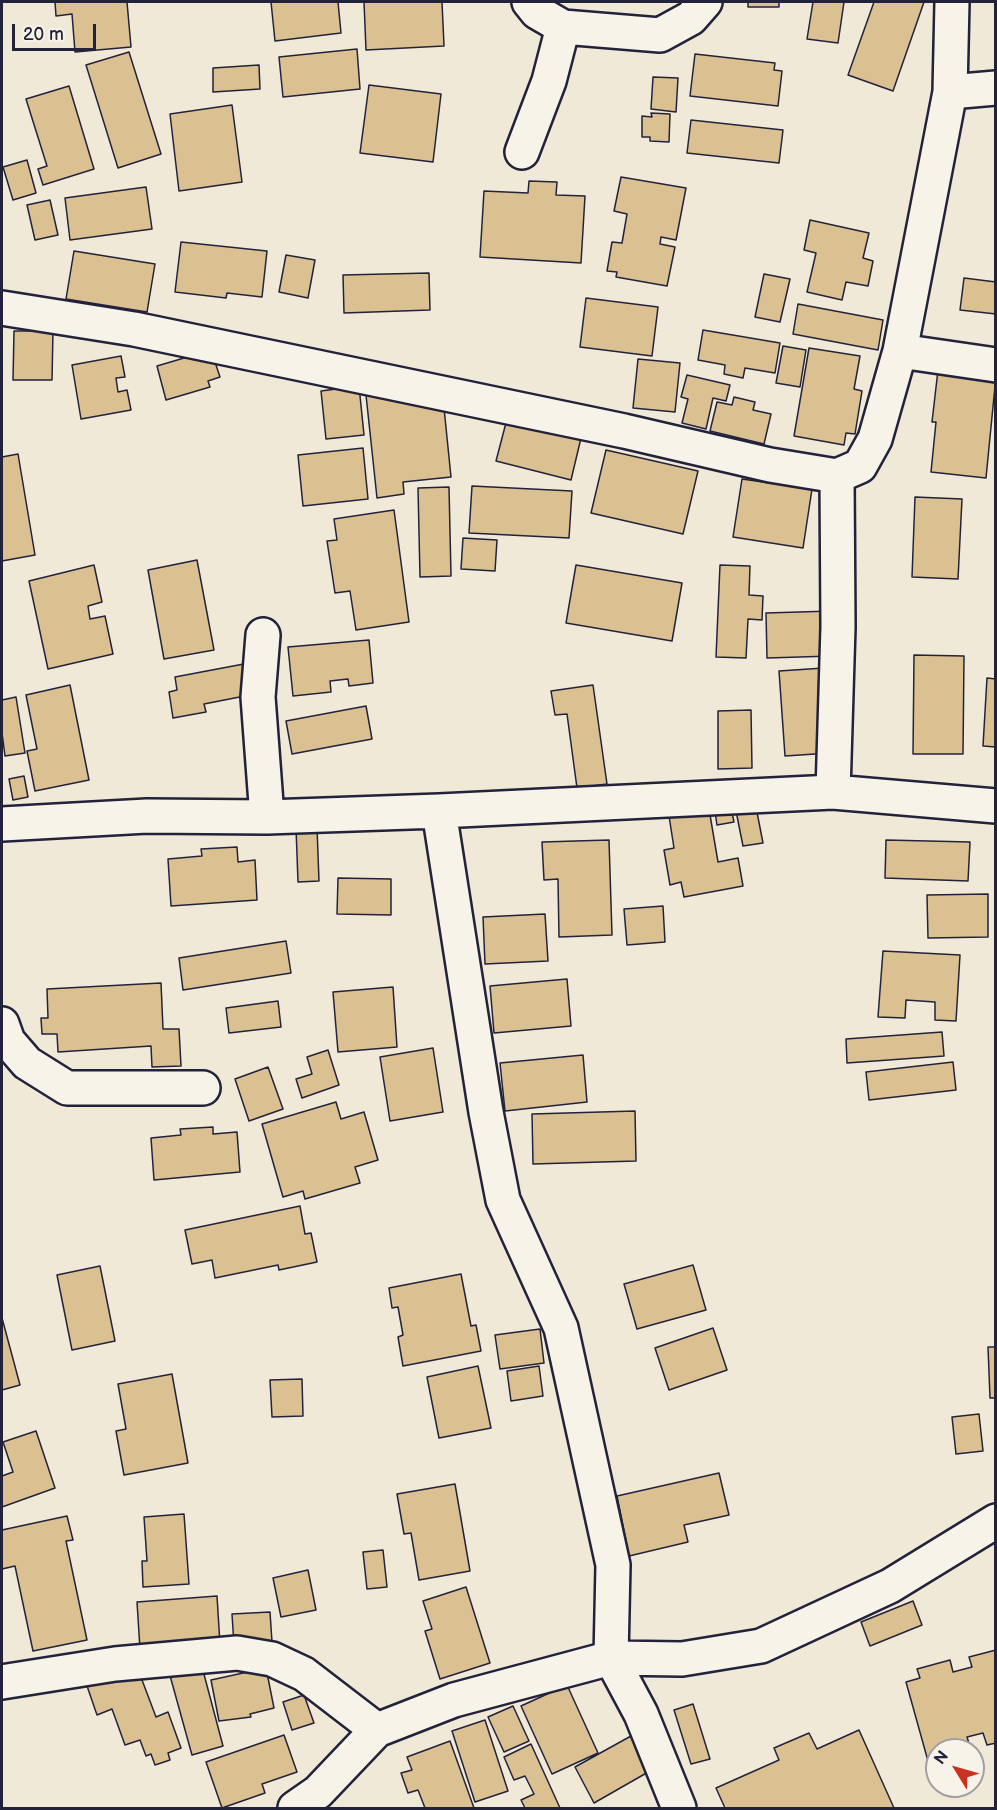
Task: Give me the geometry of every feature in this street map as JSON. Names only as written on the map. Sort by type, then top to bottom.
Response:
[{"type":"street","points":[[529,2],[537,12],[563,27],[660,35],[691,18],[705,2]]},
{"type":"street","points":[[2,308],[156,334],[624,431],[770,465],[837,476],[860,466],[876,439],[900,351],[950,92],[952,2]]},
{"type":"street","points":[[522,152],[549,81],[563,27]]},
{"type":"street","points":[[950,92],[996,88]]},
{"type":"street","points":[[900,351],[996,364]]},
{"type":"street","points":[[833,792],[838,627],[837,476]]},
{"type":"street","points":[[263,635],[258,697],[267,817]]},
{"type":"street","points":[[2,824],[147,816],[267,817],[439,811],[833,792],[996,806]]},
{"type":"street","points":[[439,811],[486,1112],[503,1200],[561,1328],[613,1564],[611,1658],[641,1714],[679,1809]]},
{"type":"street","points":[[2,1024],[8,1041],[27,1063],[67,1088],[203,1088]]},
{"type":"street","points":[[295,1809],[318,1792],[377,1730],[454,1700],[611,1658],[682,1659],[761,1646],[890,1586],[996,1521]]},
{"type":"street","points":[[2,1682],[115,1664],[237,1653],[272,1659],[304,1674],[377,1730]]},
{"type":"building","points":[[55,2],[127,2],[131,47],[75,52],[72,14],[56,16]]},
{"type":"building","points":[[271,2],[338,2],[341,33],[275,41]]},
{"type":"building","points":[[364,2],[442,2],[444,46],[366,50]]},
{"type":"building","points":[[748,2],[779,2],[779,7],[748,7]]},
{"type":"building","points":[[813,2],[844,2],[838,43],[807,39]]},
{"type":"building","points":[[874,2],[924,2],[893,91],[848,75]]},
{"type":"building","points":[[357,49],[360,89],[283,97],[279,57]]},
{"type":"building","points":[[129,52],[161,154],[118,168],[86,65]]},
{"type":"building","points":[[695,54],[775,63],[774,70],[782,71],[778,106],[690,96]]},
{"type":"building","points":[[259,65],[260,89],[213,92],[213,68]]},
{"type":"building","points":[[653,77],[678,78],[676,112],[651,109]]},
{"type":"building","points":[[369,85],[441,94],[433,162],[360,153]]},
{"type":"building","points":[[69,86],[94,169],[43,185],[38,169],[47,166],[26,99]]},
{"type":"building","points":[[232,105],[242,182],[179,191],[170,114]]},
{"type":"building","points":[[651,113],[670,114],[669,142],[650,141],[650,137],[642,137],[642,116],[652,117]]},
{"type":"building","points":[[691,120],[783,130],[779,163],[687,153]]},
{"type":"building","points":[[27,160],[36,193],[13,200],[3,167]]},
{"type":"building","points":[[621,177],[686,188],[676,240],[661,237],[660,244],[675,247],[667,286],[616,277],[617,272],[607,271],[612,242],[622,243],[627,214],[614,211]]},
{"type":"building","points":[[529,181],[557,182],[556,195],[585,196],[581,263],[480,257],[484,191],[528,193]]},
{"type":"building","points":[[146,187],[152,229],[70,240],[65,198]]},
{"type":"building","points":[[50,200],[58,235],[35,240],[27,205]]},
{"type":"building","points":[[810,220],[869,233],[863,258],[873,261],[868,286],[846,282],[842,300],[807,292],[816,253],[804,250]]},
{"type":"building","points":[[181,242],[267,251],[262,297],[227,293],[226,298],[175,292]]},
{"type":"building","points":[[74,251],[155,264],[147,312],[66,299]]},
{"type":"building","points":[[286,255],[315,260],[308,298],[279,292]]},
{"type":"building","points":[[429,273],[430,310],[344,313],[343,275]]},
{"type":"building","points":[[764,274],[790,279],[780,322],[755,317]]},
{"type":"building","points":[[964,278],[996,282],[996,314],[960,310]]},
{"type":"building","points":[[586,298],[658,307],[652,356],[580,347]]},
{"type":"building","points":[[798,304],[883,320],[878,350],[793,334]]},
{"type":"building","points":[[703,330],[780,343],[775,373],[745,368],[743,378],[724,374],[725,365],[698,360]]},
{"type":"building","points":[[14,331],[53,331],[52,380],[13,380]]},
{"type":"building","points":[[783,346],[806,350],[800,387],[776,383]]},
{"type":"building","points":[[809,348],[860,356],[854,389],[862,391],[855,434],[846,433],[844,445],[794,436]]},
{"type":"building","points":[[211,350],[220,377],[208,381],[210,387],[166,400],[157,366]]},
{"type":"building","points":[[121,356],[125,377],[116,378],[118,392],[127,390],[131,410],[81,419],[72,365]]},
{"type":"building","points":[[638,359],[680,363],[675,412],[633,408]]},
{"type":"building","points":[[938,370],[996,376],[986,478],[931,472],[936,422],[932,422]]},
{"type":"building","points":[[687,375],[730,385],[726,401],[713,398],[706,429],[682,423],[688,399],[681,397]]},
{"type":"building","points":[[359,386],[364,435],[326,439],[321,391]]},
{"type":"building","points":[[396,391],[397,402],[443,398],[451,477],[403,482],[404,494],[377,498],[366,395]]},
{"type":"building","points":[[734,397],[755,402],[753,410],[771,414],[764,444],[710,431],[717,402],[732,405]]},
{"type":"building","points":[[507,419],[581,438],[571,480],[496,461]]},
{"type":"building","points":[[363,448],[368,499],[303,506],[298,455]]},
{"type":"building","points":[[606,450],[698,471],[683,534],[591,513]]},
{"type":"building","points":[[18,454],[35,555],[2,561],[2,457]]},
{"type":"building","points":[[742,479],[812,489],[803,548],[733,537]]},
{"type":"building","points":[[472,486],[572,491],[569,538],[469,533]]},
{"type":"building","points":[[449,487],[451,576],[420,577],[418,488]]},
{"type":"building","points":[[915,497],[962,499],[958,579],[912,577]]},
{"type":"building","points":[[394,510],[409,622],[356,630],[350,591],[335,593],[327,541],[337,540],[334,519]]},
{"type":"building","points":[[463,538],[497,540],[495,571],[461,569]]},
{"type":"building","points":[[197,560],[214,650],[164,659],[148,570]]},
{"type":"building","points":[[94,565],[102,602],[88,606],[90,619],[105,616],[113,654],[48,669],[29,581]]},
{"type":"building","points":[[576,565],[682,583],[672,641],[566,623]]},
{"type":"building","points":[[720,565],[750,566],[749,595],[763,596],[762,620],[748,619],[746,658],[716,657]]},
{"type":"building","points":[[832,611],[832,656],[767,658],[766,613]]},
{"type":"building","points":[[369,640],[373,683],[349,686],[348,679],[330,681],[331,692],[293,696],[288,647]]},
{"type":"building","points":[[914,655],[964,656],[963,754],[913,754]]},
{"type":"building","points":[[249,663],[255,694],[204,704],[206,712],[173,718],[169,692],[177,690],[175,677]]},
{"type":"building","points":[[824,668],[830,753],[785,756],[779,671]]},
{"type":"building","points":[[987,678],[996,679],[996,747],[983,746]]},
{"type":"building","points":[[70,685],[89,780],[35,791],[27,751],[37,749],[26,695]]},
{"type":"building","points":[[593,685],[607,784],[577,788],[567,714],[555,715],[551,691]]},
{"type":"building","points":[[16,697],[25,753],[5,756],[2,700]]},
{"type":"building","points":[[366,706],[372,739],[292,754],[286,721]]},
{"type":"building","points":[[751,710],[752,768],[718,769],[718,711]]},
{"type":"building","points":[[24,776],[28,797],[13,800],[9,779]]},
{"type":"building","points":[[755,802],[763,843],[743,846],[735,806]]},
{"type":"building","points":[[730,803],[734,822],[717,825],[714,805]]},
{"type":"building","points":[[709,809],[718,862],[738,858],[743,886],[684,897],[681,882],[670,885],[664,850],[674,848],[669,816]]},
{"type":"building","points":[[317,827],[319,881],[298,882],[296,828]]},
{"type":"building","points":[[609,840],[612,935],[559,937],[558,879],[544,880],[542,842]]},
{"type":"building","points":[[886,840],[970,842],[968,881],[885,878]]},
{"type":"building","points":[[237,847],[238,862],[255,860],[257,900],[171,906],[168,859],[202,856],[201,849]]},
{"type":"building","points":[[338,878],[391,879],[391,915],[337,914]]},
{"type":"building","points":[[988,894],[988,937],[928,938],[927,895]]},
{"type":"building","points":[[663,906],[665,942],[627,945],[624,909]]},
{"type":"building","points":[[545,914],[548,961],[485,964],[483,917]]},
{"type":"building","points":[[286,941],[291,973],[183,990],[179,958]]},
{"type":"building","points":[[883,951],[960,955],[956,1021],[935,1020],[935,1002],[906,1000],[905,1018],[878,1017]]},
{"type":"building","points":[[567,979],[571,1026],[494,1033],[490,986]]},
{"type":"building","points":[[161,983],[163,1029],[179,1029],[181,1066],[152,1067],[151,1046],[58,1052],[57,1034],[42,1034],[41,1018],[48,1018],[47,989]]},
{"type":"building","points":[[393,987],[397,1047],[338,1052],[333,992]]},
{"type":"building","points":[[278,1001],[281,1027],[229,1033],[226,1008]]},
{"type":"building","points":[[942,1032],[944,1056],[847,1063],[846,1039]]},
{"type":"building","points":[[433,1048],[443,1112],[390,1121],[380,1057]]},
{"type":"building","points":[[328,1050],[339,1085],[302,1098],[296,1079],[312,1074],[307,1057]]},
{"type":"building","points":[[583,1055],[587,1102],[505,1111],[500,1063]]},
{"type":"building","points":[[953,1062],[956,1090],[869,1100],[866,1072]]},
{"type":"building","points":[[268,1067],[283,1109],[249,1121],[235,1079]]},
{"type":"building","points":[[336,1102],[341,1119],[364,1112],[378,1160],[355,1167],[360,1183],[305,1199],[303,1191],[283,1197],[262,1124]]},
{"type":"building","points":[[635,1111],[636,1161],[533,1164],[532,1114]]},
{"type":"building","points":[[213,1127],[213,1134],[237,1132],[240,1172],[154,1180],[151,1138],[181,1135],[180,1129]]},
{"type":"building","points":[[300,1206],[305,1234],[311,1233],[317,1262],[279,1270],[278,1265],[215,1278],[212,1260],[192,1264],[185,1230]]},
{"type":"building","points":[[693,1265],[706,1310],[637,1329],[624,1284]]},
{"type":"building","points":[[100,1266],[115,1341],[72,1350],[57,1275]]},
{"type":"building","points":[[461,1274],[471,1326],[476,1325],[481,1351],[403,1366],[398,1337],[403,1335],[398,1307],[392,1308],[389,1288]]},
{"type":"building","points":[[2,1318],[20,1385],[2,1390]]},
{"type":"building","points":[[713,1328],[727,1370],[669,1390],[655,1348]]},
{"type":"building","points":[[540,1329],[544,1363],[500,1369],[495,1335]]},
{"type":"building","points":[[988,1347],[996,1347],[996,1398],[990,1398]]},
{"type":"building","points":[[478,1366],[491,1428],[439,1438],[427,1377]]},
{"type":"building","points":[[539,1366],[543,1396],[511,1401],[507,1371]]},
{"type":"building","points":[[172,1374],[188,1463],[124,1475],[116,1431],[126,1429],[118,1384]]},
{"type":"building","points":[[302,1379],[303,1416],[272,1417],[270,1380]]},
{"type":"building","points":[[979,1414],[983,1451],[956,1454],[952,1417]]},
{"type":"building","points":[[36,1431],[55,1488],[2,1507],[2,1476],[13,1472],[3,1442]]},
{"type":"building","points":[[719,1473],[729,1515],[684,1525],[688,1542],[629,1556],[617,1496]]},
{"type":"building","points":[[455,1484],[470,1571],[419,1580],[411,1533],[404,1534],[397,1494]]},
{"type":"building","points":[[184,1514],[189,1584],[143,1587],[142,1561],[147,1561],[144,1517]]},
{"type":"building","points":[[67,1516],[73,1540],[66,1541],[87,1640],[33,1651],[15,1566],[2,1569],[2,1530]]},
{"type":"building","points":[[383,1550],[387,1587],[367,1589],[363,1552]]},
{"type":"building","points":[[308,1570],[316,1610],[281,1617],[273,1578]]},
{"type":"building","points":[[466,1587],[490,1663],[440,1679],[425,1631],[432,1629],[423,1601]]},
{"type":"building","points":[[217,1596],[220,1644],[140,1649],[137,1602]]},
{"type":"building","points":[[913,1601],[922,1625],[870,1646],[861,1622]]},
{"type":"building","points":[[270,1612],[272,1642],[234,1645],[232,1614]]},
{"type":"building","points":[[996,1650],[996,1743],[987,1745],[983,1733],[967,1738],[925,1738],[925,1750],[906,1682],[920,1678],[917,1669],[950,1660],[953,1672],[972,1667],[969,1657]]},
{"type":"building","points":[[201,1663],[223,1746],[192,1755],[169,1672]]},
{"type":"building","points":[[266,1668],[274,1708],[250,1714],[251,1717],[219,1721],[211,1680]]},
{"type":"building","points":[[139,1672],[156,1717],[168,1712],[181,1748],[168,1753],[170,1760],[155,1765],[151,1754],[146,1756],[140,1740],[125,1745],[112,1709],[97,1715],[86,1683]]},
{"type":"building","points":[[567,1685],[598,1753],[552,1774],[521,1706]]},
{"type":"building","points":[[304,1695],[314,1723],[292,1730],[283,1702]]},
{"type":"building","points":[[693,1704],[710,1759],[691,1764],[674,1710]]},
{"type":"building","points":[[513,1706],[529,1741],[504,1752],[488,1717]]},
{"type":"building","points":[[485,1720],[508,1791],[475,1802],[452,1731]]},
{"type":"building","points":[[859,1730],[894,1808],[725,1808],[716,1788],[779,1760],[774,1748],[809,1733],[817,1749]]},
{"type":"building","points":[[284,1735],[297,1772],[262,1784],[265,1793],[222,1808],[206,1762]]},
{"type":"building","points":[[631,1736],[650,1771],[594,1803],[575,1767]]},
{"type":"building","points":[[450,1741],[474,1808],[425,1808],[418,1790],[408,1793],[401,1773],[412,1770],[407,1757]]},
{"type":"building","points":[[531,1744],[560,1808],[525,1808],[521,1800],[534,1794],[525,1776],[514,1780],[504,1757]]}]
